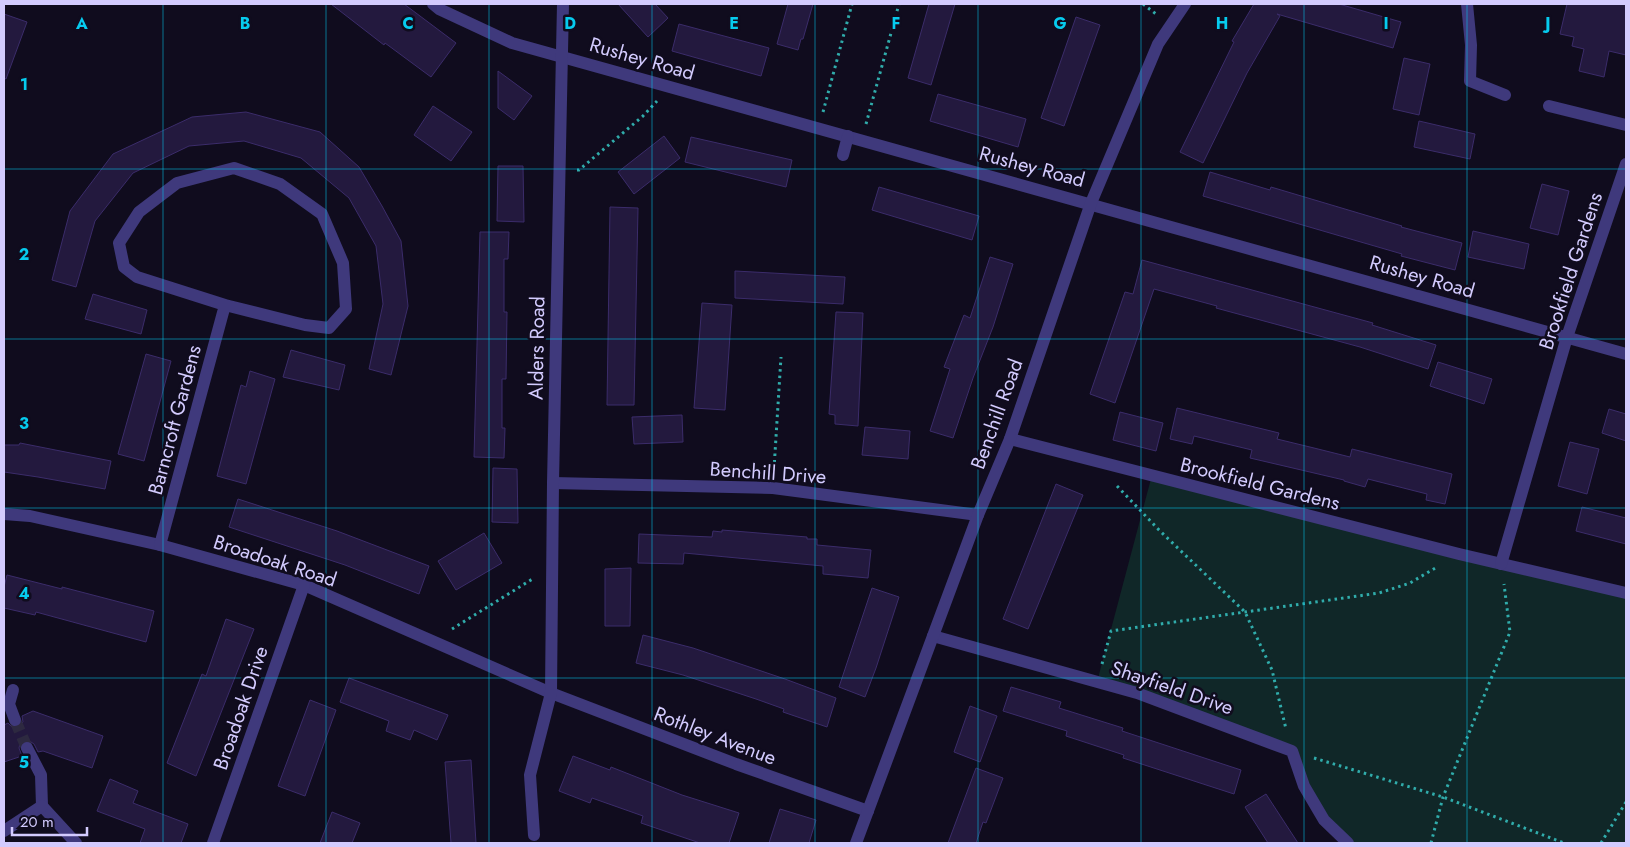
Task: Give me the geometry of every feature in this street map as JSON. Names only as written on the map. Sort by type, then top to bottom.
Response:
[{"type":"street","name":"Rushey Road","points":[[433,4],[439,9],[512,43],[1091,203],[1626,354]]},
{"type":"street","name":"Alders Road","points":[[534,835],[530,775],[551,694],[553,483],[563,4]]},
{"type":"street","name":"Benchill Road","points":[[856,843],[978,515],[1010,439],[1091,203],[1158,44],[1185,4]]},
{"type":"street","points":[[1467,4],[1471,45],[1470,81],[1505,95]]},
{"type":"street","points":[[1549,106],[1626,125]]},
{"type":"street","points":[[843,155],[848,136]]},
{"type":"street","name":"Brookfield Gardens","points":[[1501,564],[1567,337],[1626,164]]},
{"type":"street","points":[[234,168],[280,184],[322,214],[342,263],[346,308],[329,328],[305,325],[225,305],[137,277],[124,267],[119,243],[139,212],[177,183],[234,168]]},
{"type":"street","name":"Barncroft Gardens","points":[[160,545],[225,305]]},
{"type":"street","name":"Brookfield Gardens","points":[[1010,439],[1459,554],[1626,593]]},
{"type":"street","name":"Benchill Drive","points":[[553,483],[773,488],[978,515]]},
{"type":"street","name":"Broadoak Road","points":[[4,514],[30,516],[160,545],[304,586],[551,694]]},
{"type":"street","name":"Broadoak Drive","points":[[213,843],[304,586]]},
{"type":"street","name":"Shayfield Drive","points":[[933,636],[1137,693],[1292,751]]},
{"type":"street","points":[[13,690],[9,704],[15,720]]},
{"type":"street","name":"Rothley Avenue","points":[[551,694],[736,764],[868,811]]},
{"type":"street","points":[[27,748],[41,775],[42,806],[76,843]]},
{"type":"street","points":[[1292,751],[1304,786],[1324,820],[1348,843]]},
{"type":"street","points":[[4,831],[42,806]]},
{"type":"path","points":[[819,128],[852,4]]},
{"type":"path","points":[[861,140],[899,4]]},
{"type":"path","points":[[559,169],[580,170],[643,116],[671,86]]},
{"type":"path","points":[[773,488],[781,357]]},
{"type":"path","points":[[1092,460],[1160,531],[1245,612],[1272,670],[1292,751],[1443,797],[1564,843]]},
{"type":"path","points":[[1097,682],[1111,631],[1379,593],[1410,583],[1459,554]]},
{"type":"path","points":[[1431,843],[1443,797],[1510,632],[1501,564]]},
{"type":"path","points":[[440,645],[448,632],[456,626],[538,576],[552,574]]},
{"type":"path","points":[[1601,843],[1626,802]]},
{"type":"green space","points":[[1152,475],[1626,593],[1626,843],[1348,843],[1324,820],[1291,751],[1097,682]]},
{"type":"building","points":[[331,4],[404,4],[456,43],[431,77],[385,43],[384,45]]},
{"type":"building","points":[[618,4],[655,4],[668,18],[648,37]]},
{"type":"building","points":[[788,4],[813,4],[798,50],[777,44]]},
{"type":"building","points":[[929,4],[955,4],[931,85],[908,78]]},
{"type":"building","points":[[1254,4],[1339,4],[1401,22],[1393,48],[1277,14],[1280,16],[1247,73],[1203,163],[1180,152],[1234,42],[1232,41]]},
{"type":"building","points":[[1567,4],[1626,4],[1626,55],[1609,51],[1604,77],[1579,71],[1584,49],[1572,46],[1574,37],[1560,34]]},
{"type":"building","points":[[4,14],[27,22],[6,79],[4,78]]},
{"type":"building","points":[[1076,17],[1100,25],[1064,126],[1041,118]]},
{"type":"building","points":[[679,24],[769,48],[761,76],[672,51]]},
{"type":"building","points":[[1404,58],[1430,64],[1419,115],[1393,109]]},
{"type":"building","points":[[498,71],[532,96],[514,120],[498,108]]},
{"type":"building","points":[[938,94],[1026,119],[1018,147],[930,121]]},
{"type":"building","points":[[433,106],[472,132],[451,161],[414,135]]},
{"type":"building","points":[[246,112],[320,132],[359,167],[382,206],[401,241],[408,306],[391,375],[369,369],[383,304],[376,246],[349,198],[301,158],[244,141],[189,146],[133,173],[95,221],[76,287],[52,280],[70,211],[113,154],[192,117]]},
{"type":"building","points":[[1419,121],[1475,134],[1470,159],[1414,147]]},
{"type":"building","points":[[664,136],[680,158],[634,194],[618,172]]},
{"type":"building","points":[[691,137],[792,160],[786,187],[685,162]]},
{"type":"building","points":[[498,166],[523,166],[524,222],[497,221]]},
{"type":"building","points":[[1210,172],[1270,190],[1271,187],[1401,227],[1462,243],[1455,270],[1401,256],[1402,254],[1203,196]]},
{"type":"building","points":[[1542,184],[1569,191],[1558,235],[1530,228]]},
{"type":"building","points":[[879,187],[979,216],[972,240],[872,210]]},
{"type":"building","points":[[610,207],[638,208],[634,405],[607,405]]},
{"type":"building","points":[[1473,231],[1529,244],[1524,269],[1468,257]]},
{"type":"building","points":[[480,232],[509,232],[508,259],[504,259],[504,312],[507,312],[506,379],[502,379],[502,428],[505,428],[504,458],[474,457]]},
{"type":"building","points":[[990,257],[1013,264],[993,327],[973,378],[953,438],[930,431],[950,369],[944,367],[964,315],[970,318]]},
{"type":"building","points":[[1142,260],[1373,323],[1372,325],[1436,345],[1428,369],[1360,347],[1154,289],[1115,403],[1090,394],[1125,292],[1133,294]]},
{"type":"building","points":[[735,271],[845,277],[843,304],[735,298]]},
{"type":"building","points":[[93,294],[147,310],[141,334],[85,319]]},
{"type":"building","points":[[702,303],[732,305],[725,410],[694,408]]},
{"type":"building","points":[[836,312],[863,313],[858,426],[835,424],[835,415],[829,414]]},
{"type":"building","points":[[291,350],[345,365],[339,390],[283,377]]},
{"type":"building","points":[[146,354],[171,361],[144,461],[118,454]]},
{"type":"building","points":[[1438,362],[1492,379],[1484,404],[1430,386]]},
{"type":"building","points":[[250,371],[275,379],[246,484],[217,476],[241,385],[246,387]]},
{"type":"building","points":[[1177,408],[1279,433],[1277,439],[1350,457],[1352,449],[1452,474],[1445,504],[1426,500],[1427,494],[1368,479],[1365,487],[1344,480],[1250,458],[1252,450],[1194,436],[1192,444],[1170,439]]},
{"type":"building","points":[[1609,409],[1626,414],[1626,441],[1602,433]]},
{"type":"building","points":[[1120,412],[1163,423],[1156,451],[1113,440]]},
{"type":"building","points":[[682,415],[683,442],[634,444],[632,417]]},
{"type":"building","points":[[865,427],[910,431],[908,459],[862,455]]},
{"type":"building","points":[[1570,442],[1599,449],[1587,494],[1558,486]]},
{"type":"building","points":[[20,443],[111,461],[105,489],[4,472],[4,445],[19,445]]},
{"type":"building","points":[[493,468],[517,469],[518,523],[492,522]]},
{"type":"building","points":[[1056,484],[1083,495],[1028,629],[1003,619]]},
{"type":"building","points":[[238,499],[337,531],[429,566],[419,594],[345,565],[229,527]]},
{"type":"building","points":[[1582,507],[1626,518],[1626,544],[1576,531]]},
{"type":"building","points":[[722,530],[807,537],[807,539],[817,539],[817,545],[871,550],[868,578],[823,574],[823,566],[684,553],[683,564],[638,563],[639,534],[712,537],[713,531],[722,532]]},
{"type":"building","points":[[484,533],[502,563],[456,590],[438,561]]},
{"type":"building","points":[[631,568],[630,626],[605,626],[605,569]]},
{"type":"building","points":[[7,575],[154,611],[146,642],[36,612],[35,615],[4,608],[4,587]]},
{"type":"building","points":[[872,588],[899,597],[865,697],[839,687]]},
{"type":"building","points":[[226,619],[254,629],[196,776],[167,763],[202,674],[206,676]]},
{"type":"building","points":[[643,635],[693,648],[836,698],[827,727],[783,712],[784,709],[756,699],[683,675],[636,663]]},
{"type":"building","points":[[349,678],[448,715],[437,740],[414,730],[410,740],[386,731],[389,721],[340,702]]},
{"type":"building","points":[[1011,687],[1061,702],[1059,708],[1123,728],[1122,731],[1241,770],[1234,794],[1123,758],[1124,755],[1066,736],[1067,731],[1003,711]]},
{"type":"building","points":[[310,700],[336,710],[305,796],[278,786]]},
{"type":"building","points":[[970,706],[997,716],[980,762],[954,752]]},
{"type":"building","points":[[33,711],[103,736],[92,768],[43,751],[38,752],[34,744],[28,740],[20,744],[19,748],[22,756],[4,762],[4,725],[8,723],[13,728],[18,727],[23,722],[22,716]]},
{"type":"building","points":[[573,756],[610,770],[611,767],[682,795],[739,813],[729,843],[700,843],[641,823],[643,816],[592,798],[590,803],[559,791]]},
{"type":"building","points":[[471,760],[476,843],[451,843],[445,762]]},
{"type":"building","points":[[976,768],[1003,778],[986,823],[983,822],[976,843],[948,843]]},
{"type":"building","points":[[110,779],[138,791],[133,803],[188,824],[181,843],[140,843],[145,829],[97,811]]},
{"type":"building","points":[[1266,794],[1298,843],[1268,843],[1245,807]]},
{"type":"building","points":[[780,809],[816,820],[809,843],[769,843]]},
{"type":"building","points":[[332,812],[360,823],[352,843],[320,843]]},
{"type":"tunnel","points":[[15,720],[27,748]]}]
